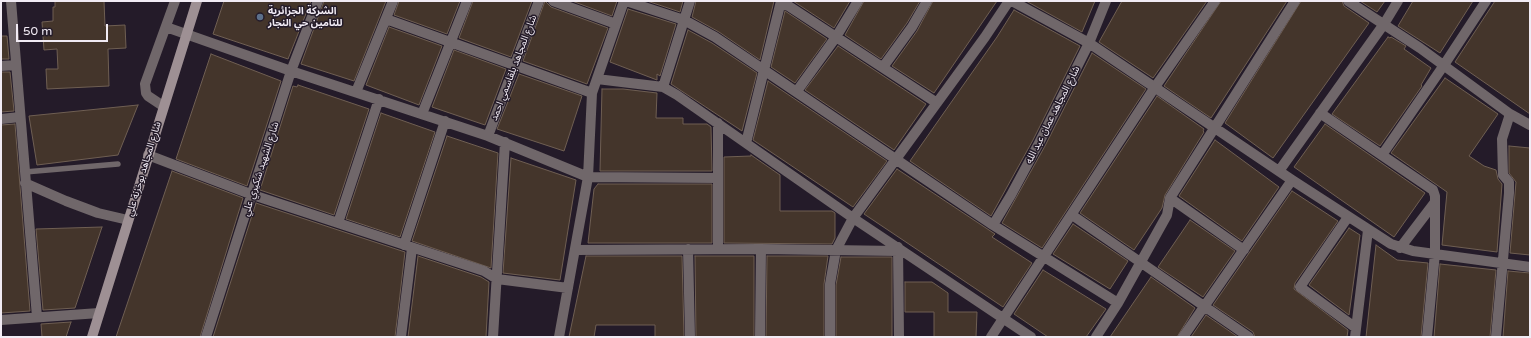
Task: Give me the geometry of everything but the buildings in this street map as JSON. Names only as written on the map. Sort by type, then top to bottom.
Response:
[{"type":"street","points":[[163,106],[148,96],[146,93],[145,84],[175,1]]},
{"type":"street","name":"شارع المجاهد بوخزنة علي","points":[[92,337],[197,1]]},
{"type":"street","name":"شارع الشهيد شكيري علي","points":[[206,337],[253,195],[291,71],[318,1]]},
{"type":"street","points":[[356,92],[394,1]]},
{"type":"street","points":[[422,114],[467,1]]},
{"type":"street","name":"شارع المجاهد بلقاسمي احمد","points":[[488,136],[539,1]]},
{"type":"street","points":[[553,1],[616,24]]},
{"type":"street","points":[[560,337],[588,178],[592,93],[625,1],[684,20],[715,37],[1042,258],[1118,303]]},
{"type":"street","points":[[663,87],[690,1]]},
{"type":"street","points":[[746,143],[781,1],[937,103]]},
{"type":"street","points":[[797,91],[836,37],[858,1]]},
{"type":"street","points":[[883,67],[912,27],[927,1]]},
{"type":"street","points":[[830,337],[830,284],[836,250],[853,218],[1009,1]]},
{"type":"street","points":[[1012,1],[1089,43],[1348,217],[1400,248],[1530,267]]},
{"type":"street","name":"شارع المجاهد عمان عبد الله","points":[[993,225],[1012,195],[1039,143],[1089,43],[1106,1]]},
{"type":"street","points":[[991,337],[1155,87],[1215,1]]},
{"type":"street","points":[[1096,337],[1118,303],[1140,261],[1167,215],[1170,198],[1295,1]]},
{"type":"street","points":[[1348,1],[1444,65],[1510,114],[1530,125]]},
{"type":"street","points":[[1279,171],[1384,24],[1398,1]]},
{"type":"street","points":[[1382,155],[1486,1]]},
{"type":"street","points":[[1,10],[12,5],[37,317]]},
{"type":"street","points":[[386,19],[592,93]]},
{"type":"street","points":[[166,27],[291,71],[505,142],[588,178],[718,178]]},
{"type":"street","points":[[1,66],[16,65]]},
{"type":"street","points":[[597,79],[663,87],[718,123],[898,249],[1031,337]]},
{"type":"street","points":[[338,223],[379,99]]},
{"type":"street","points":[[1320,113],[1430,188],[1435,196],[1435,253],[1427,337]]},
{"type":"street","points":[[1496,337],[1509,193],[1509,182],[1503,175],[1502,139],[1510,114]]},
{"type":"street","points":[[1,119],[20,117]]},
{"type":"street","points":[[401,337],[408,247],[445,121]]},
{"type":"street","points":[[718,123],[718,250]]},
{"type":"street","points":[[493,337],[505,142]]},
{"type":"street","points":[[148,155],[253,195],[484,271],[497,279],[568,288]]},
{"type":"street","points":[[1184,337],[1292,180]]},
{"type":"street","points":[[26,183],[66,201],[98,213],[128,220]]},
{"type":"street","points":[[1170,198],[1244,250]]},
{"type":"street","points":[[1400,248],[1435,202]]},
{"type":"street","points":[[1072,215],[1249,337]]},
{"type":"street","points":[[1348,217],[1300,287],[1356,332]]},
{"type":"street","points":[[1356,332],[1368,230]]},
{"type":"street","points":[[760,337],[761,249]]},
{"type":"street","points":[[575,250],[898,249]]},
{"type":"street","points":[[898,249],[899,337]]},
{"type":"street","points":[[688,250],[690,337]]},
{"type":"street","points":[[1,320],[99,312]]},
{"type":"lane","points":[[25,172],[118,164]]},
{"type":"place","name":"الشركة الجزائرية للتامين حي النجار","points":[[260,17]]}]
